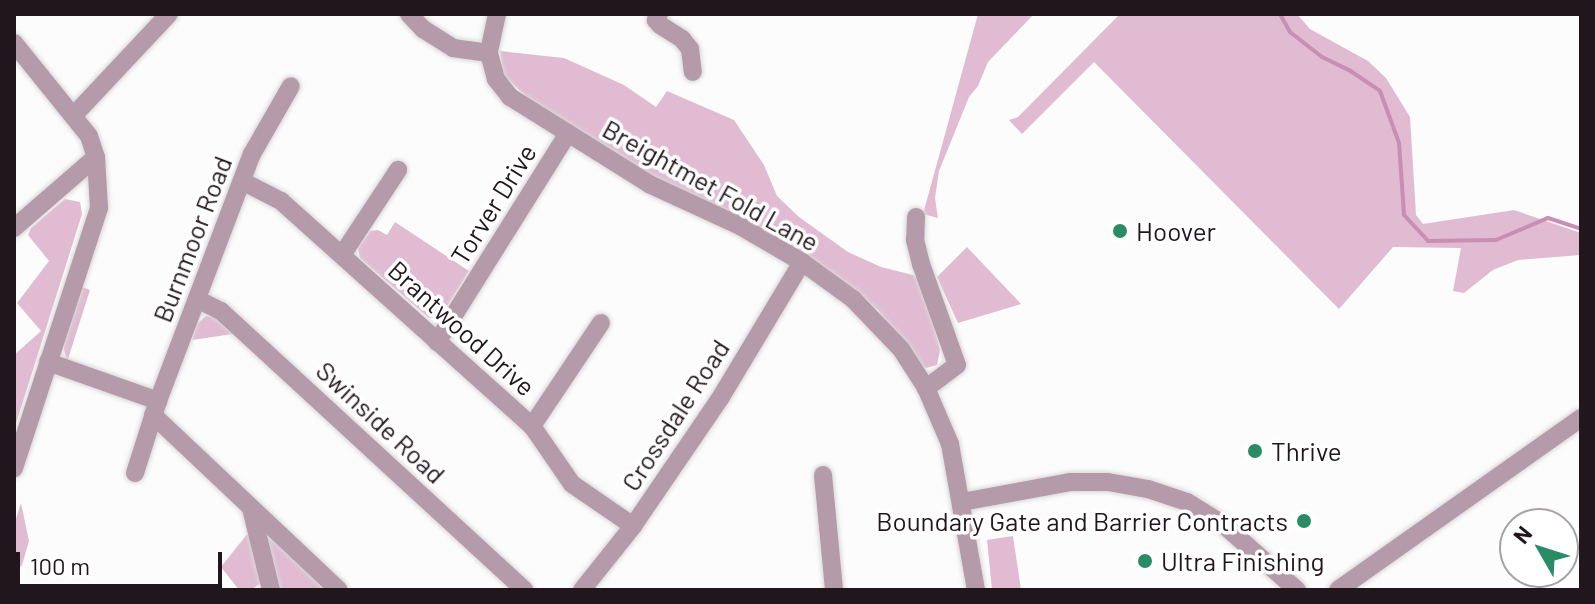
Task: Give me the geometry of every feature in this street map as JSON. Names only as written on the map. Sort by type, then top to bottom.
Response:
[{"type":"street","points":[[75,114],[169,14]]},
{"type":"street","points":[[409,14],[423,29],[453,48],[489,53],[497,14]]},
{"type":"street","points":[[653,20],[682,39],[690,49],[696,74]]},
{"type":"street","points":[[14,43],[75,114],[89,136],[96,157],[99,208],[14,468]]},
{"type":"street","name":"Breightmet Fold Lane","points":[[489,53],[496,79],[510,97],[649,184],[740,226],[802,262],[876,320],[926,388],[950,444],[976,590]]},
{"type":"street","name":"Burnmoor Road","points":[[143,467],[155,408],[242,181],[259,140],[291,86]]},
{"type":"street","name":"Torver Drive","points":[[437,342],[567,135]]},
{"type":"street","points":[[14,228],[96,157]]},
{"type":"street","points":[[342,255],[377,219],[398,170]]},
{"type":"street","name":"Brantwood Drive","points":[[242,181],[281,201],[532,426],[565,478],[633,526]]},
{"type":"street","points":[[916,217],[915,240],[921,264],[957,365],[926,388]]},
{"type":"street","name":"Crossdale Road","points":[[588,584],[633,526],[721,397],[802,262]]},
{"type":"street","name":"Swinside Road","points":[[197,299],[221,311],[524,590]]},
{"type":"street","points":[[532,426],[601,323]]},
{"type":"street","points":[[48,362],[155,408],[251,508],[339,590]]},
{"type":"street","points":[[1338,590],[1581,418]]},
{"type":"street","points":[[823,475],[819,529],[834,590]]},
{"type":"street","points":[[962,502],[1071,482],[1108,482],[1148,489],[1187,502],[1224,525],[1297,590]]},
{"type":"street","points":[[251,508],[271,590]]},
{"type":"street","points":[[588,584],[609,590]]},
{"type":"shaded area","points":[[978,14],[1034,14],[988,62],[978,86],[969,97],[939,171],[935,198],[938,218],[923,214]]},
{"type":"shaded area","points":[[1120,14],[1297,14],[1310,29],[1368,61],[1386,78],[1410,117],[1416,215],[1423,224],[1514,210],[1581,233],[1581,255],[1518,260],[1493,270],[1464,293],[1453,291],[1461,248],[1393,247],[1339,309],[1094,62],[1022,134],[1009,120],[1018,117]]},
{"type":"shaded area","points":[[500,51],[564,58],[624,85],[656,107],[667,91],[734,120],[764,165],[777,196],[799,217],[848,252],[881,267],[913,275],[921,282],[940,350],[937,365],[926,368],[920,365],[879,311],[854,288],[667,186],[533,102],[504,76]]},
{"type":"shaded area","points":[[65,199],[80,202],[82,214],[14,430],[14,355],[41,331],[17,303],[49,261],[28,235],[31,228]]},
{"type":"shaded area","points":[[395,222],[469,271],[441,316],[429,318],[360,258],[358,248],[370,231],[378,230],[387,235]]},
{"type":"shaded area","points":[[967,247],[1021,304],[958,323],[937,277]]},
{"type":"shaded area","points":[[82,287],[90,290],[67,362],[63,345]]},
{"type":"shaded area","points":[[206,316],[216,317],[233,334],[192,340],[197,324]]},
{"type":"shaded area","points":[[21,503],[29,541],[22,565],[14,574],[14,525]]},
{"type":"shaded area","points":[[248,533],[261,583],[251,590],[239,590],[221,567]]},
{"type":"shaded area","points":[[270,535],[332,590],[278,590],[267,536]]},
{"type":"shaded area","points":[[1013,536],[1021,590],[992,590],[987,540]]},
{"type":"waterway","points":[[1280,14],[1290,32],[1322,57],[1349,70],[1380,91],[1399,143],[1404,215],[1428,241],[1496,240],[1548,218],[1581,229]]},
{"type":"place","name":"Hoover","points":[[1120,231]]},
{"type":"place","name":"Thrive","points":[[1255,451]]},
{"type":"place","name":"Boundary Gate and Barrier Contracts","points":[[1304,521]]},
{"type":"place","name":"Ultra Finishing","points":[[1145,561]]}]
